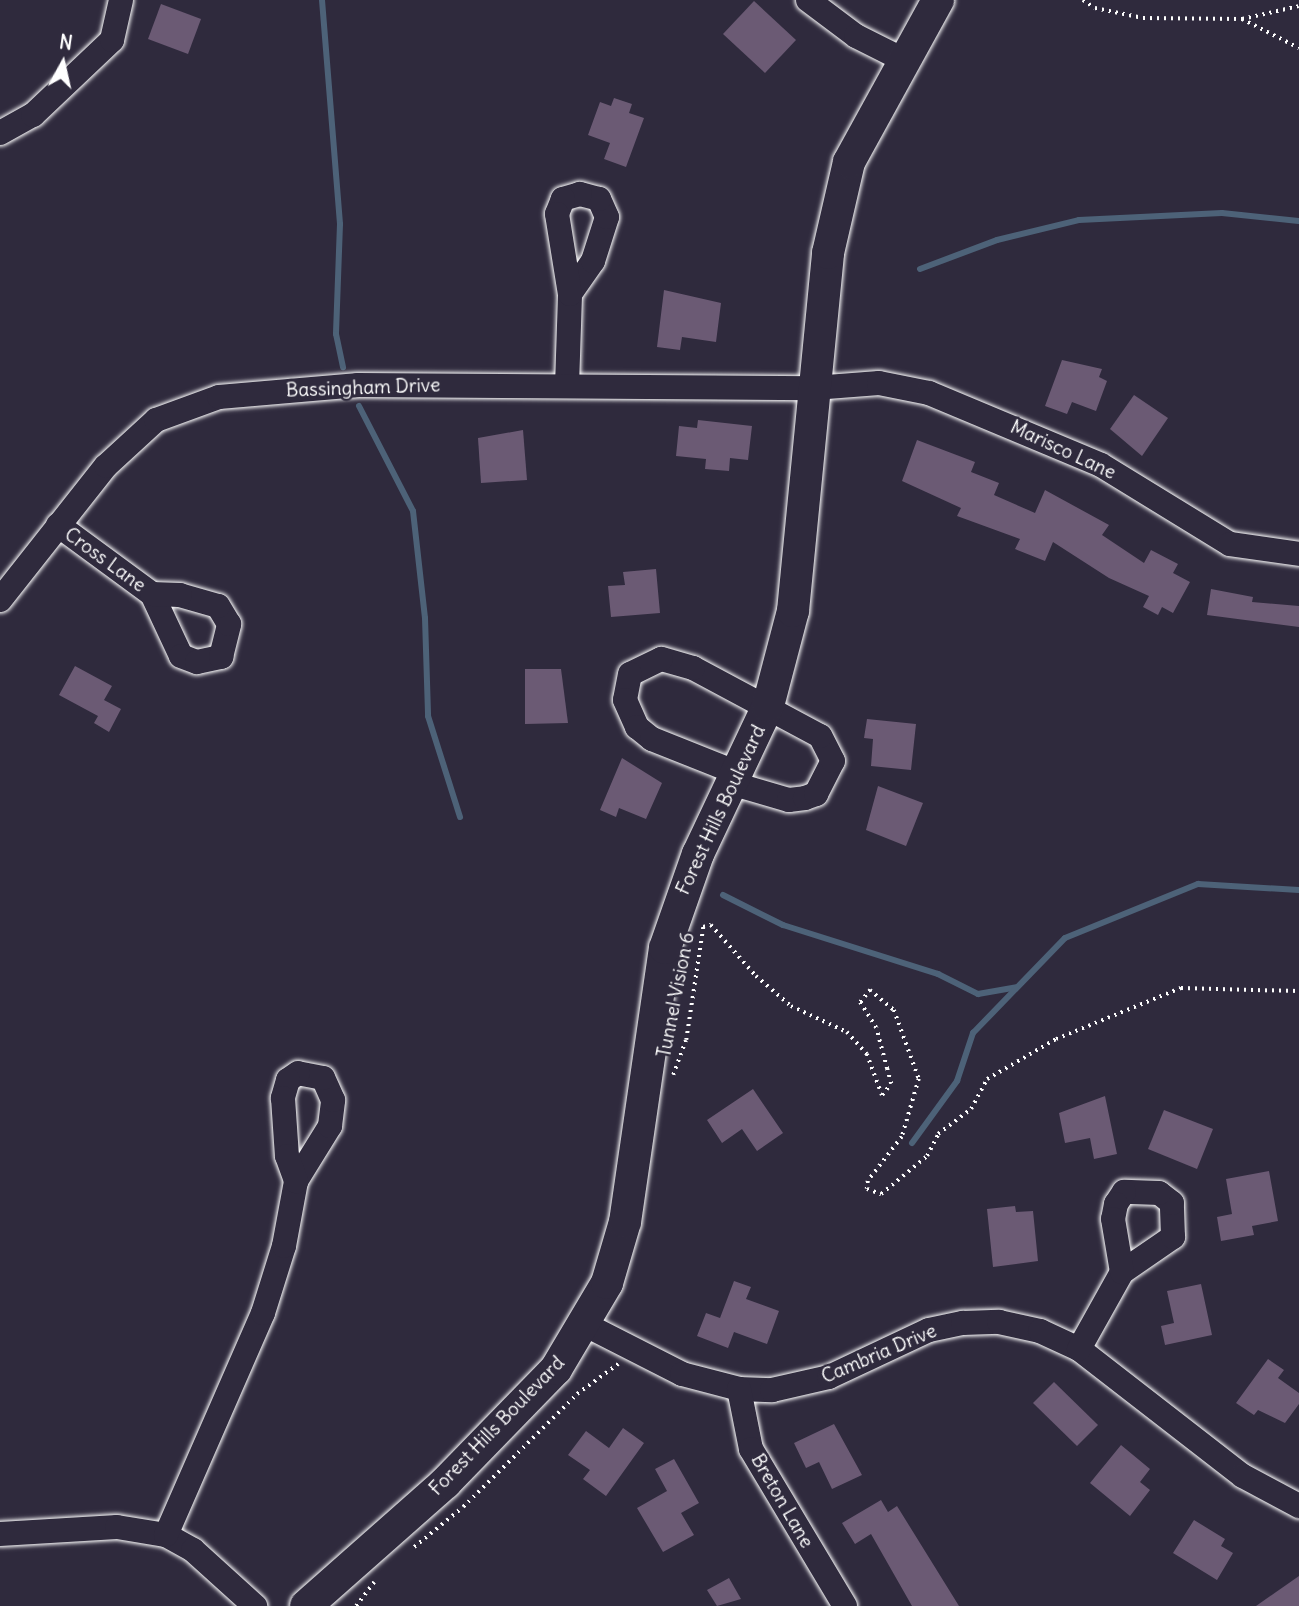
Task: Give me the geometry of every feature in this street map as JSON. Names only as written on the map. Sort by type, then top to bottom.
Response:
[{"type":"main road","name":"Forest Hills Boulevard","points":[[306,1606],[501,1427],[556,1369],[586,1325],[607,1283],[625,1222],[665,948],[698,854],[737,779],[768,706],[793,611],[828,253],[849,162],[938,0]]},
{"type":"street","points":[[0,133],[33,115],[112,40],[121,0]]},
{"type":"street","points":[[808,0],[856,36],[904,60]]},
{"type":"street","points":[[567,386],[570,294]]},
{"type":"street","name":"Marisco Lane","points":[[814,388],[879,383],[929,393],[1101,465],[1230,544],[1299,554]]},
{"type":"street","name":"Bassingham Drive","points":[[0,600],[106,466],[156,420],[219,397],[358,385],[814,388]]},
{"type":"street","name":"Cross Lane","points":[[58,525],[152,594]]},
{"type":"street","points":[[661,659],[693,668],[820,736],[833,761],[827,779],[816,794],[789,800],[737,779],[652,739],[637,727],[625,700],[627,680],[643,665],[661,659]]},
{"type":"street","points":[[166,1535],[263,1313],[284,1246],[296,1181]]},
{"type":"street","points":[[1079,1349],[1122,1272]]},
{"type":"street","name":"Cambria Drive","points":[[586,1325],[682,1374],[739,1389],[800,1385],[929,1330],[963,1323],[999,1322],[1040,1331],[1079,1349],[1243,1476],[1299,1506]]},
{"type":"street","name":"Breton Lane","points":[[739,1389],[751,1449],[845,1606]]},
{"type":"street","points":[[0,1534],[117,1527],[166,1535],[194,1550],[255,1606]]},
{"type":"path","points":[[1083,0],[1095,8],[1143,18],[1242,19],[1299,6]]},
{"type":"path","points":[[1242,19],[1299,48]]},
{"type":"path","name":"Tunnel Vision 6","points":[[671,1084],[686,1040],[700,938],[703,927],[711,925],[778,996],[847,1032],[867,1054],[882,1095],[891,1084],[876,1028],[860,1002],[862,993],[870,990],[894,1010],[916,1066],[918,1096],[902,1137],[868,1181],[872,1193],[887,1190],[923,1159],[938,1133],[971,1109],[987,1079],[1120,1008],[1154,1001],[1181,988],[1299,991]]},
{"type":"path","points":[[409,1551],[463,1507],[577,1394],[620,1361]]},
{"type":"path","points":[[356,1606],[379,1574]]},
{"type":"building","points":[[754,1],[796,40],[765,73],[723,34]]},
{"type":"building","points":[[161,4],[201,19],[188,54],[148,39]]},
{"type":"building","points":[[614,98],[632,104],[629,113],[644,118],[626,167],[604,159],[610,143],[588,135],[600,102],[611,106]]},
{"type":"building","points":[[664,290],[721,303],[716,342],[682,337],[680,350],[657,347]]},
{"type":"building","points":[[1062,360],[1102,369],[1099,377],[1107,381],[1096,411],[1072,402],[1067,414],[1045,406]]},
{"type":"building","points":[[1134,395],[1168,418],[1142,456],[1110,429]]},
{"type":"building","points":[[698,420],[752,426],[748,460],[730,458],[729,471],[705,469],[706,459],[676,456],[679,426],[697,428]]},
{"type":"building","points":[[523,430],[527,480],[481,483],[478,438]]},
{"type":"building","points":[[917,440],[975,462],[971,472],[999,483],[994,495],[1035,513],[1045,490],[1109,525],[1102,535],[1144,563],[1151,550],[1178,564],[1173,573],[1190,582],[1173,613],[1162,607],[1158,615],[1143,607],[1149,596],[1109,578],[1053,542],[1045,561],[1015,549],[1020,539],[957,516],[961,508],[902,481]]},
{"type":"building","points":[[656,569],[660,613],[611,617],[608,586],[625,585],[623,572]]},
{"type":"building","points":[[1211,589],[1253,597],[1252,602],[1299,606],[1299,627],[1207,615]]},
{"type":"building","points":[[75,666],[112,686],[104,700],[121,709],[109,732],[94,723],[98,716],[59,695]]},
{"type":"building","points":[[525,669],[561,669],[568,723],[525,724]]},
{"type":"building","points":[[867,719],[916,724],[911,770],[871,766],[873,739],[864,738]]},
{"type":"building","points":[[622,758],[662,783],[646,819],[619,808],[616,817],[600,810]]},
{"type":"building","points":[[878,786],[923,803],[906,846],[866,830]]},
{"type":"building","points":[[753,1089],[783,1133],[757,1151],[742,1129],[722,1143],[707,1120]]},
{"type":"building","points":[[1105,1096],[1117,1154],[1094,1159],[1090,1138],[1065,1143],[1059,1113]]},
{"type":"building","points":[[1164,1110],[1213,1129],[1197,1169],[1148,1149]]},
{"type":"building","points":[[1269,1171],[1278,1221],[1252,1226],[1254,1235],[1221,1241],[1217,1217],[1232,1214],[1226,1179]]},
{"type":"building","points":[[1015,1206],[1016,1212],[1033,1211],[1038,1261],[993,1267],[987,1209]]},
{"type":"building","points":[[734,1281],[751,1287],[746,1299],[779,1311],[767,1344],[734,1332],[728,1348],[697,1336],[706,1313],[720,1318]]},
{"type":"building","points":[[1201,1284],[1212,1335],[1165,1345],[1161,1326],[1174,1323],[1167,1291]]},
{"type":"building","points":[[1268,1359],[1284,1370],[1278,1378],[1299,1393],[1299,1404],[1285,1423],[1258,1410],[1254,1415],[1236,1403]]},
{"type":"building","points":[[1054,1382],[1098,1425],[1077,1446],[1033,1403]]},
{"type":"building","points":[[834,1424],[862,1475],[832,1489],[819,1462],[806,1468],[794,1443]]},
{"type":"building","points":[[623,1428],[644,1443],[606,1496],[583,1479],[590,1470],[568,1455],[586,1431],[609,1448]]},
{"type":"building","points":[[1121,1445],[1150,1469],[1140,1482],[1150,1490],[1130,1516],[1090,1483]]},
{"type":"building","points":[[674,1459],[699,1503],[681,1513],[694,1535],[663,1552],[637,1508],[667,1491],[655,1469]]},
{"type":"building","points":[[881,1500],[888,1512],[897,1506],[959,1606],[912,1606],[871,1534],[855,1544],[842,1523]]},
{"type":"building","points":[[1194,1520],[1225,1539],[1221,1546],[1233,1553],[1217,1580],[1173,1553]]},
{"type":"building","points":[[1299,1576],[1299,1606],[1256,1606]]},
{"type":"building","points":[[729,1578],[741,1599],[717,1606],[707,1590]]},
{"type":"waterway","points":[[322,0],[340,224],[336,334],[343,367]]},
{"type":"waterway","points":[[920,269],[997,240],[1079,220],[1222,213],[1299,221]]},
{"type":"waterway","points":[[359,406],[413,511],[425,618],[428,716],[460,817]]},
{"type":"waterway","points":[[912,1143],[957,1081],[973,1033],[1065,938],[1198,884],[1299,890]]},
{"type":"waterway","points":[[723,895],[783,925],[938,974],[978,994],[1016,987]]}]
